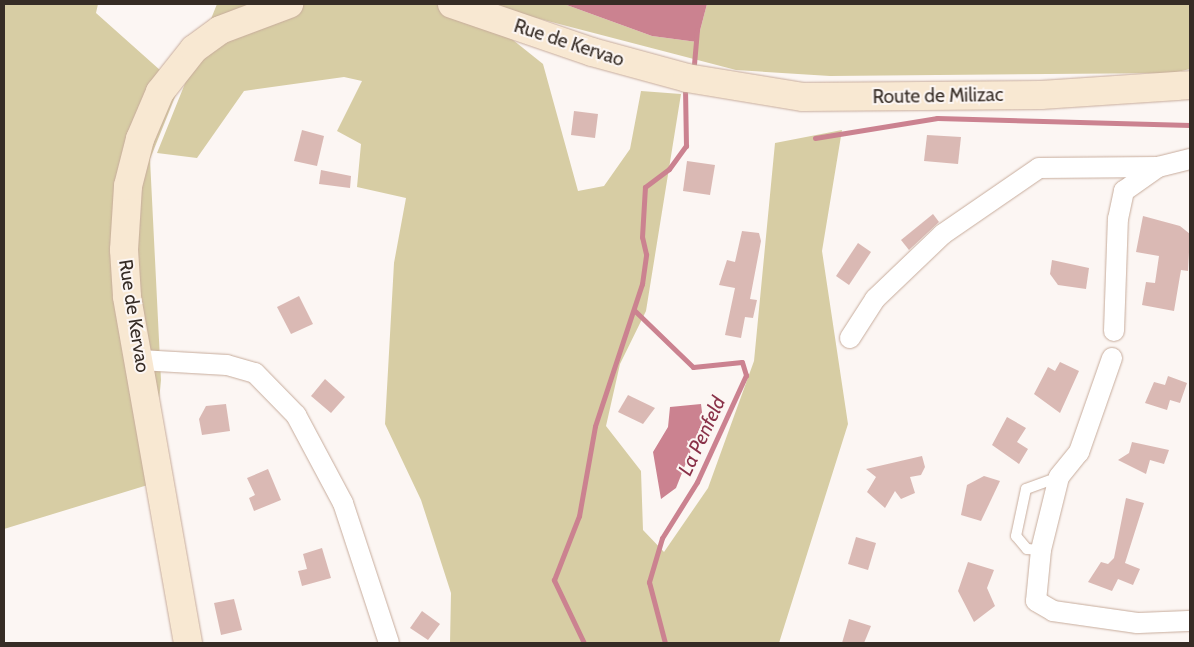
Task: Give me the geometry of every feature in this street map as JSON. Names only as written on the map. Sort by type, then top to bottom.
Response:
[{"type":"main road","name":"Rue de Kervao","points":[[188,643],[140,360],[124,250],[128,186],[140,138],[160,92],[194,49],[220,30],[289,4]]},
{"type":"main road","name":"Rue de Kervao","points":[[452,4],[592,52],[687,78]]},
{"type":"main road","name":"Route de Milizac","points":[[687,78],[803,97],[1041,95],[1190,85]]},
{"type":"street","points":[[850,338],[875,299],[943,234],[1039,168],[1158,167],[1187,162]]},
{"type":"street","points":[[1114,331],[1118,219],[1124,192],[1158,167]]},
{"type":"street","points":[[1112,358],[1079,452],[1059,477],[1041,550],[1036,601],[1053,610],[1137,623],[1190,621]]},
{"type":"street","points":[[140,360],[227,365],[255,373],[296,415],[343,503],[389,643]]},
{"type":"lane","points":[[1041,550],[1027,549],[1016,536],[1026,489],[1059,477]]},
{"type":"shaded area","points":[[98,4],[96,13],[179,87],[150,159],[161,380],[151,484],[4,529],[4,5]]},
{"type":"shaded area","points":[[217,4],[564,4],[652,36],[697,42],[707,4],[1190,4],[1190,69],[1173,73],[830,76],[736,70],[513,12],[508,36],[543,64],[578,191],[604,186],[630,149],[641,91],[681,94],[646,311],[620,364],[606,426],[641,471],[643,530],[664,552],[708,488],[754,361],[775,143],[842,130],[822,251],[848,424],[779,643],[450,643],[451,593],[421,500],[385,424],[394,263],[406,198],[357,187],[361,144],[337,131],[362,81],[344,77],[244,91],[197,158],[157,153]]},
{"type":"shaded area","points":[[564,4],[707,4],[697,42],[652,36]]},
{"type":"shaded area","points":[[701,404],[703,420],[676,488],[661,499],[653,452],[668,427],[670,407]]},
{"type":"building","points":[[574,111],[598,114],[595,138],[571,135]]},
{"type":"building","points":[[302,130],[324,136],[317,166],[294,161]]},
{"type":"building","points":[[927,135],[961,137],[958,164],[924,161]]},
{"type":"building","points":[[687,161],[715,165],[710,195],[683,191]]},
{"type":"building","points":[[321,170],[351,176],[350,188],[319,184]]},
{"type":"building","points":[[933,214],[939,222],[909,250],[901,240]]},
{"type":"building","points":[[1143,216],[1180,226],[1190,234],[1188,271],[1181,270],[1174,311],[1142,305],[1146,282],[1155,283],[1159,256],[1136,252]]},
{"type":"building","points":[[742,231],[759,233],[761,241],[750,299],[757,300],[753,318],[745,317],[741,338],[725,335],[735,288],[719,285],[727,260],[735,262]]},
{"type":"building","points":[[858,243],[871,252],[849,285],[836,276]]},
{"type":"building","points":[[1052,260],[1089,268],[1086,289],[1058,285],[1050,274]]},
{"type":"building","points":[[299,296],[313,324],[291,334],[277,307]]},
{"type":"building","points":[[1060,362],[1079,371],[1060,413],[1034,394],[1048,367],[1055,371]]},
{"type":"building","points":[[1168,376],[1187,383],[1180,403],[1170,400],[1167,410],[1145,403],[1154,382],[1165,385]]},
{"type":"building","points":[[325,379],[345,397],[331,413],[311,396]]},
{"type":"building","points":[[628,395],[655,408],[643,424],[618,412]]},
{"type":"building","points":[[226,404],[230,431],[202,435],[199,419],[206,406]]},
{"type":"building","points":[[1007,417],[1026,428],[1017,442],[1028,449],[1019,464],[992,445]]},
{"type":"building","points":[[1132,442],[1169,450],[1164,464],[1150,460],[1146,474],[1118,460],[1129,453]]},
{"type":"building","points":[[922,456],[925,467],[921,475],[910,477],[915,493],[901,499],[895,491],[885,508],[867,492],[876,477],[866,469]]},
{"type":"building","points":[[268,469],[281,500],[254,511],[249,498],[255,495],[247,478]]},
{"type":"building","points":[[984,476],[1000,481],[981,521],[961,515],[967,485]]},
{"type":"building","points":[[1126,498],[1144,503],[1125,563],[1140,569],[1133,585],[1118,579],[1112,591],[1088,582],[1101,562],[1108,564],[1114,558]]},
{"type":"building","points":[[856,537],[876,543],[868,570],[848,564]]},
{"type":"building","points":[[322,548],[331,578],[302,586],[298,571],[307,569],[303,554]]},
{"type":"building","points":[[968,562],[994,570],[987,588],[995,606],[974,622],[958,591]]},
{"type":"building","points":[[234,599],[242,630],[221,635],[214,603]]},
{"type":"building","points":[[422,611],[440,624],[428,640],[410,628]]},
{"type":"building","points":[[849,619],[871,626],[864,643],[842,643]]},
{"type":"waterway","name":"La Penfeld","points":[[694,64],[697,30]]},
{"type":"waterway","name":"La Penfeld","points":[[584,643],[554,580],[579,516],[595,426],[642,284],[646,254],[642,237],[645,187],[669,169],[686,146],[685,91]]},
{"type":"waterway","points":[[815,138],[937,118],[1190,125]]},
{"type":"waterway","name":"La Penfeld","points":[[634,310],[693,367],[742,362],[746,375],[697,482],[662,538],[649,582],[665,643]]}]
